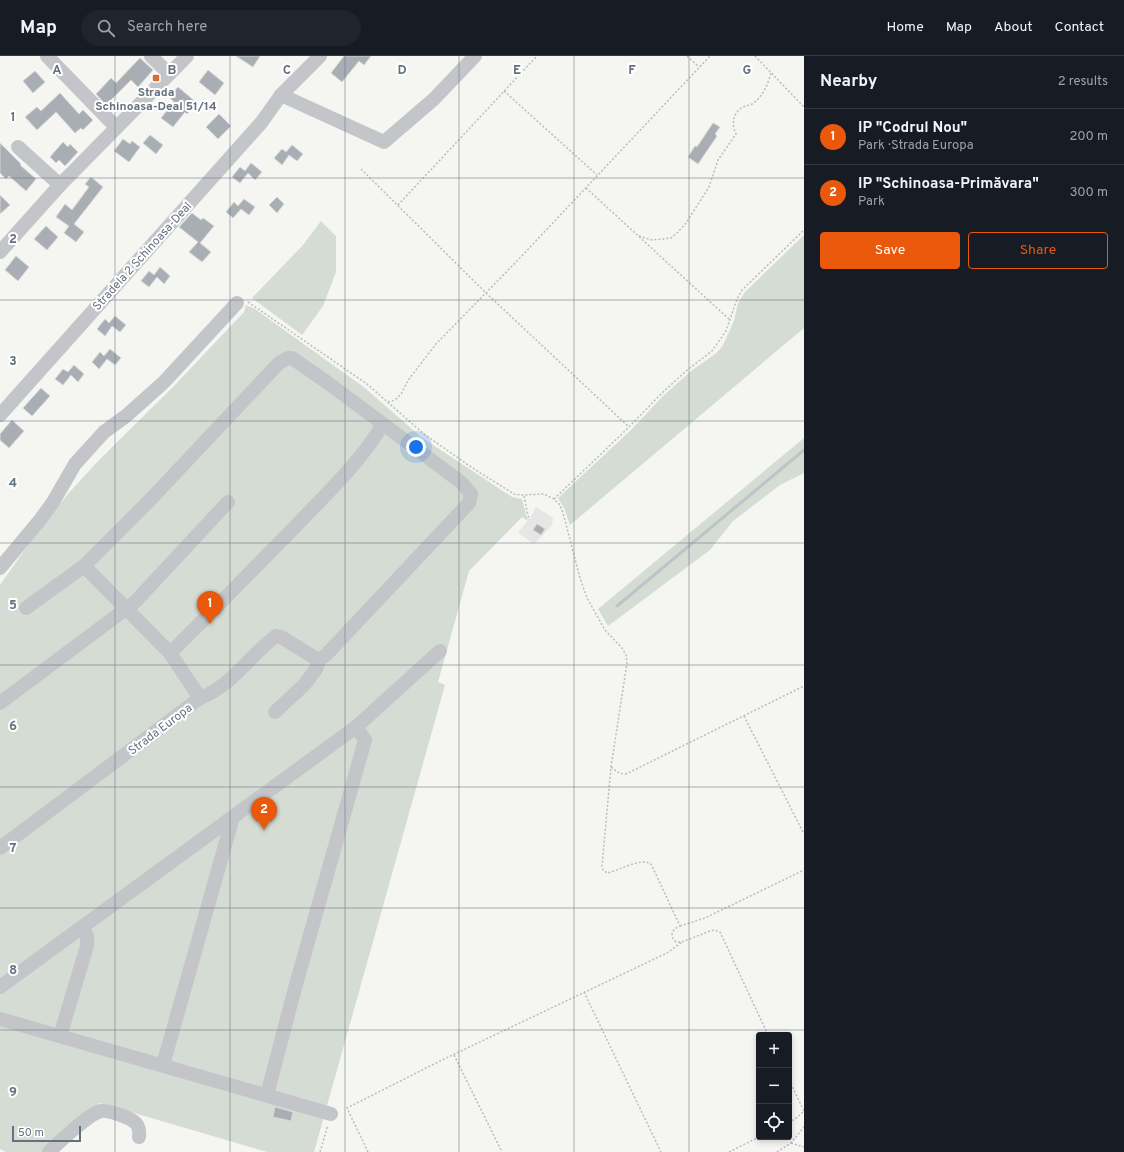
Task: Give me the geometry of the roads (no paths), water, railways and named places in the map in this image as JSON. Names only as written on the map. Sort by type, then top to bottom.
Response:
[{"type":"street","points":[[47,56],[116,127]]},
{"type":"street","points":[[152,56],[169,74]]},
{"type":"street","points":[[2,245],[186,56]]},
{"type":"street","name":"Stradela 2 Schinoasa-Deal","points":[[0,415],[261,123],[281,95],[320,56]]},
{"type":"street","points":[[281,95],[384,142],[434,99],[475,56]]},
{"type":"street","points":[[18,147],[60,185]]},
{"type":"street","points":[[1,565],[40,520],[53,502],[75,464],[99,437],[126,416],[164,382],[238,303]]},
{"type":"street","points":[[26,608],[84,566],[284,359],[292,358],[462,483],[471,494],[469,503],[326,655],[320,659],[316,669],[304,685],[275,712]]},
{"type":"street","points":[[170,653],[233,591],[360,457],[383,424]]},
{"type":"street","points":[[0,703],[135,602],[228,502]]},
{"type":"street","points":[[84,566],[170,653],[200,698]]},
{"type":"street","name":"Strada Europa","points":[[0,848],[200,698],[212,694],[227,683],[276,636],[281,637],[315,658],[320,659]]},
{"type":"street","points":[[0,987],[356,727],[440,651]]},
{"type":"street","points":[[267,1095],[295,988],[365,740],[356,727]]},
{"type":"street","points":[[163,1065],[233,817]]},
{"type":"street","points":[[60,1036],[87,946],[87,936],[82,928]]},
{"type":"street","points":[[0,1019],[331,1114]]},
{"type":"street","points":[[49,1152],[89,1117],[104,1111],[136,1122],[140,1129],[139,1137]]},
{"type":"waterway","points":[[617,606],[804,450]]},
{"type":"place","name":"Strada Schinoasa-Deal 51/14","points":[[156,78]]},
{"type":"place","name":"IP \"Codrul Nou\"","points":[[210,624]]},
{"type":"place","name":"IP \"Schinoasa-Primăvara\"","points":[[264,830]]}]
